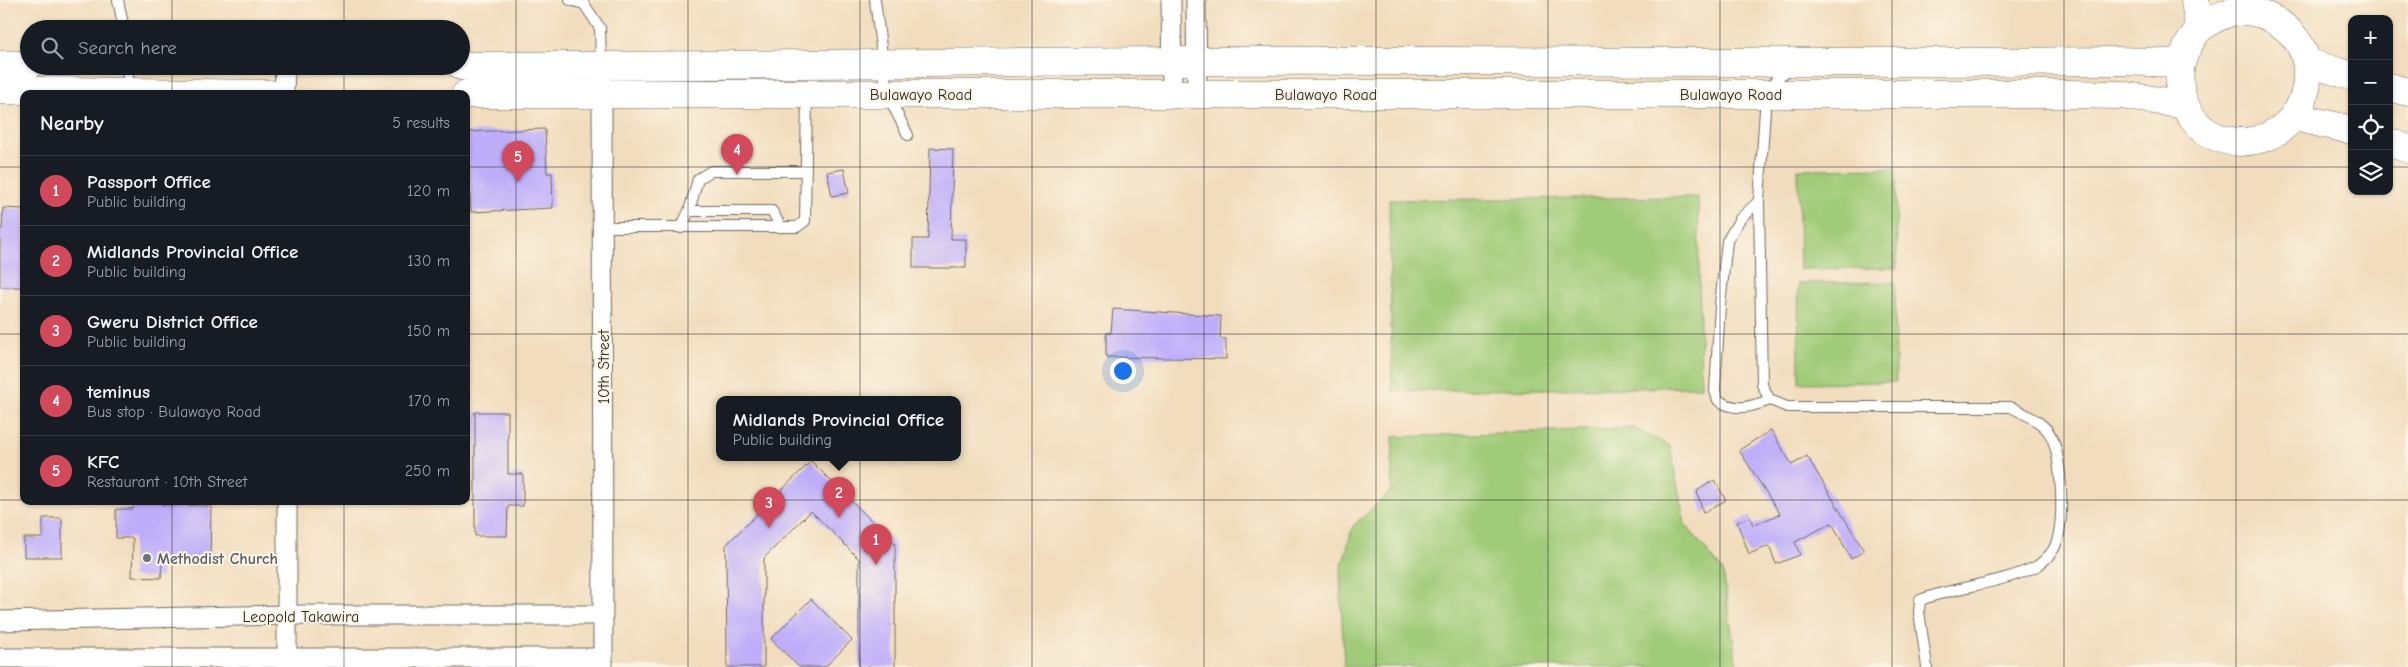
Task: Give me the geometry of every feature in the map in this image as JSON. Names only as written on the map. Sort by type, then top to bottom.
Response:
[{"type":"main road","points":[[2194,0],[2199,29]]},
{"type":"main road","points":[[2248,6],[2287,29],[2299,44],[2306,62],[2308,81],[2304,100],[2295,117],[2281,130],[2264,138],[2246,142],[2227,140],[2210,133],[2195,120],[2185,105],[2179,84],[2180,63],[2187,45],[2199,29],[2215,18],[2248,6]]},
{"type":"main road","name":"Bulawayo Road","points":[[470,66],[602,67],[884,62],[1184,61],[1743,67],[1799,61],[2180,63]]},
{"type":"main road","points":[[2064,61],[2068,94]]},
{"type":"main road","points":[[2306,62],[2348,75]]},
{"type":"main road","points":[[0,65],[20,65]]},
{"type":"main road","points":[[0,90],[128,79],[231,90]]},
{"type":"main road","points":[[2393,88],[2408,92]]},
{"type":"main road","name":"Bulawayo Road","points":[[470,94],[1184,94],[1761,89],[2121,95],[2185,105]]},
{"type":"main road","points":[[2295,117],[2348,129]]},
{"type":"main road","points":[[2393,143],[2408,149]]},
{"type":"street","points":[[1171,0],[1184,61],[1184,94]]},
{"type":"street","points":[[1184,94],[1184,61],[1196,0]]},
{"type":"street","name":"10th Street","points":[[602,67],[603,662]]},
{"type":"street","points":[[284,90],[285,75]]},
{"type":"street","points":[[287,505],[287,663]]},
{"type":"street","name":"Leopold Takawira","points":[[0,621],[288,615],[603,615]]},
{"type":"street","points":[[0,658],[287,663],[603,662]]},
{"type":"lane","points":[[118,0],[122,20]]},
{"type":"lane","points":[[570,0],[584,4],[600,28],[602,67]]},
{"type":"lane","points":[[874,0],[887,94],[908,135]]},
{"type":"lane","points":[[1799,61],[1761,89],[1759,201],[1762,385],[1770,400],[1786,407],[2011,407],[2039,422],[2052,438],[2060,472],[2062,513],[2054,550],[2038,565],[2016,574],[1920,600],[1919,612],[1927,667]]},
{"type":"lane","points":[[603,227],[797,227],[805,221],[807,95]]},
{"type":"lane","points":[[681,228],[689,211],[698,179],[711,171],[806,171]]},
{"type":"lane","points":[[1759,201],[1740,219],[1727,241],[1720,305],[1715,391],[1718,400],[1734,408],[1753,407],[1770,400]]},
{"type":"lane","points":[[689,211],[772,211],[781,228]]},
{"type":"green space","points":[[1896,168],[1897,268],[1800,269],[1798,169]]},
{"type":"green space","points":[[1698,197],[1701,387],[1392,391],[1389,200]]},
{"type":"green space","points":[[1895,282],[1896,382],[1799,383],[1798,283]]},
{"type":"green space","points":[[1633,428],[1670,446],[1685,524],[1723,571],[1737,667],[1344,667],[1340,573],[1353,526],[1391,491],[1393,437]]},
{"type":"building","points":[[545,129],[547,173],[552,173],[553,208],[471,212],[470,132]]},
{"type":"building","points":[[930,148],[953,149],[951,239],[966,239],[966,268],[913,268],[913,239],[928,239]]},
{"type":"building","points":[[844,169],[849,193],[832,196],[827,172]]},
{"type":"building","points":[[3,208],[20,209],[20,287],[0,287],[0,229],[2,229]]},
{"type":"building","points":[[1113,309],[1221,316],[1220,339],[1226,339],[1226,359],[1106,357],[1106,333],[1111,333]]},
{"type":"building","points":[[475,412],[508,412],[508,474],[523,474],[523,506],[508,506],[507,536],[475,536]]},
{"type":"building","points":[[1771,430],[1792,465],[1807,456],[1864,551],[1851,559],[1832,523],[1795,542],[1800,555],[1776,564],[1769,546],[1749,554],[1737,522],[1750,517],[1753,525],[1780,514],[1739,450]]},
{"type":"building","points":[[811,461],[895,544],[895,667],[859,667],[859,559],[811,511],[764,558],[764,667],[727,667],[726,545]]},
{"type":"building","points":[[1714,480],[1726,500],[1703,513],[1697,491]]},
{"type":"building","points":[[133,505],[211,506],[210,562],[162,561],[161,578],[132,577],[133,538],[116,538],[116,509],[133,509]]},
{"type":"building","points":[[43,518],[62,518],[62,557],[24,557],[24,538],[43,538]]},
{"type":"building","points":[[811,599],[852,640],[825,667],[799,667],[771,639]]},
{"type":"place","name":"teminus","points":[[737,175]]},
{"type":"place","name":"KFC","points":[[518,182]]},
{"type":"place","name":"Midlands Provincial Office","points":[[839,518]]},
{"type":"place","name":"Gweru District Office","points":[[769,528]]},
{"type":"place","name":"Methodist Church","points":[[147,558]]},
{"type":"place","name":"Passport Office","points":[[876,565]]}]
